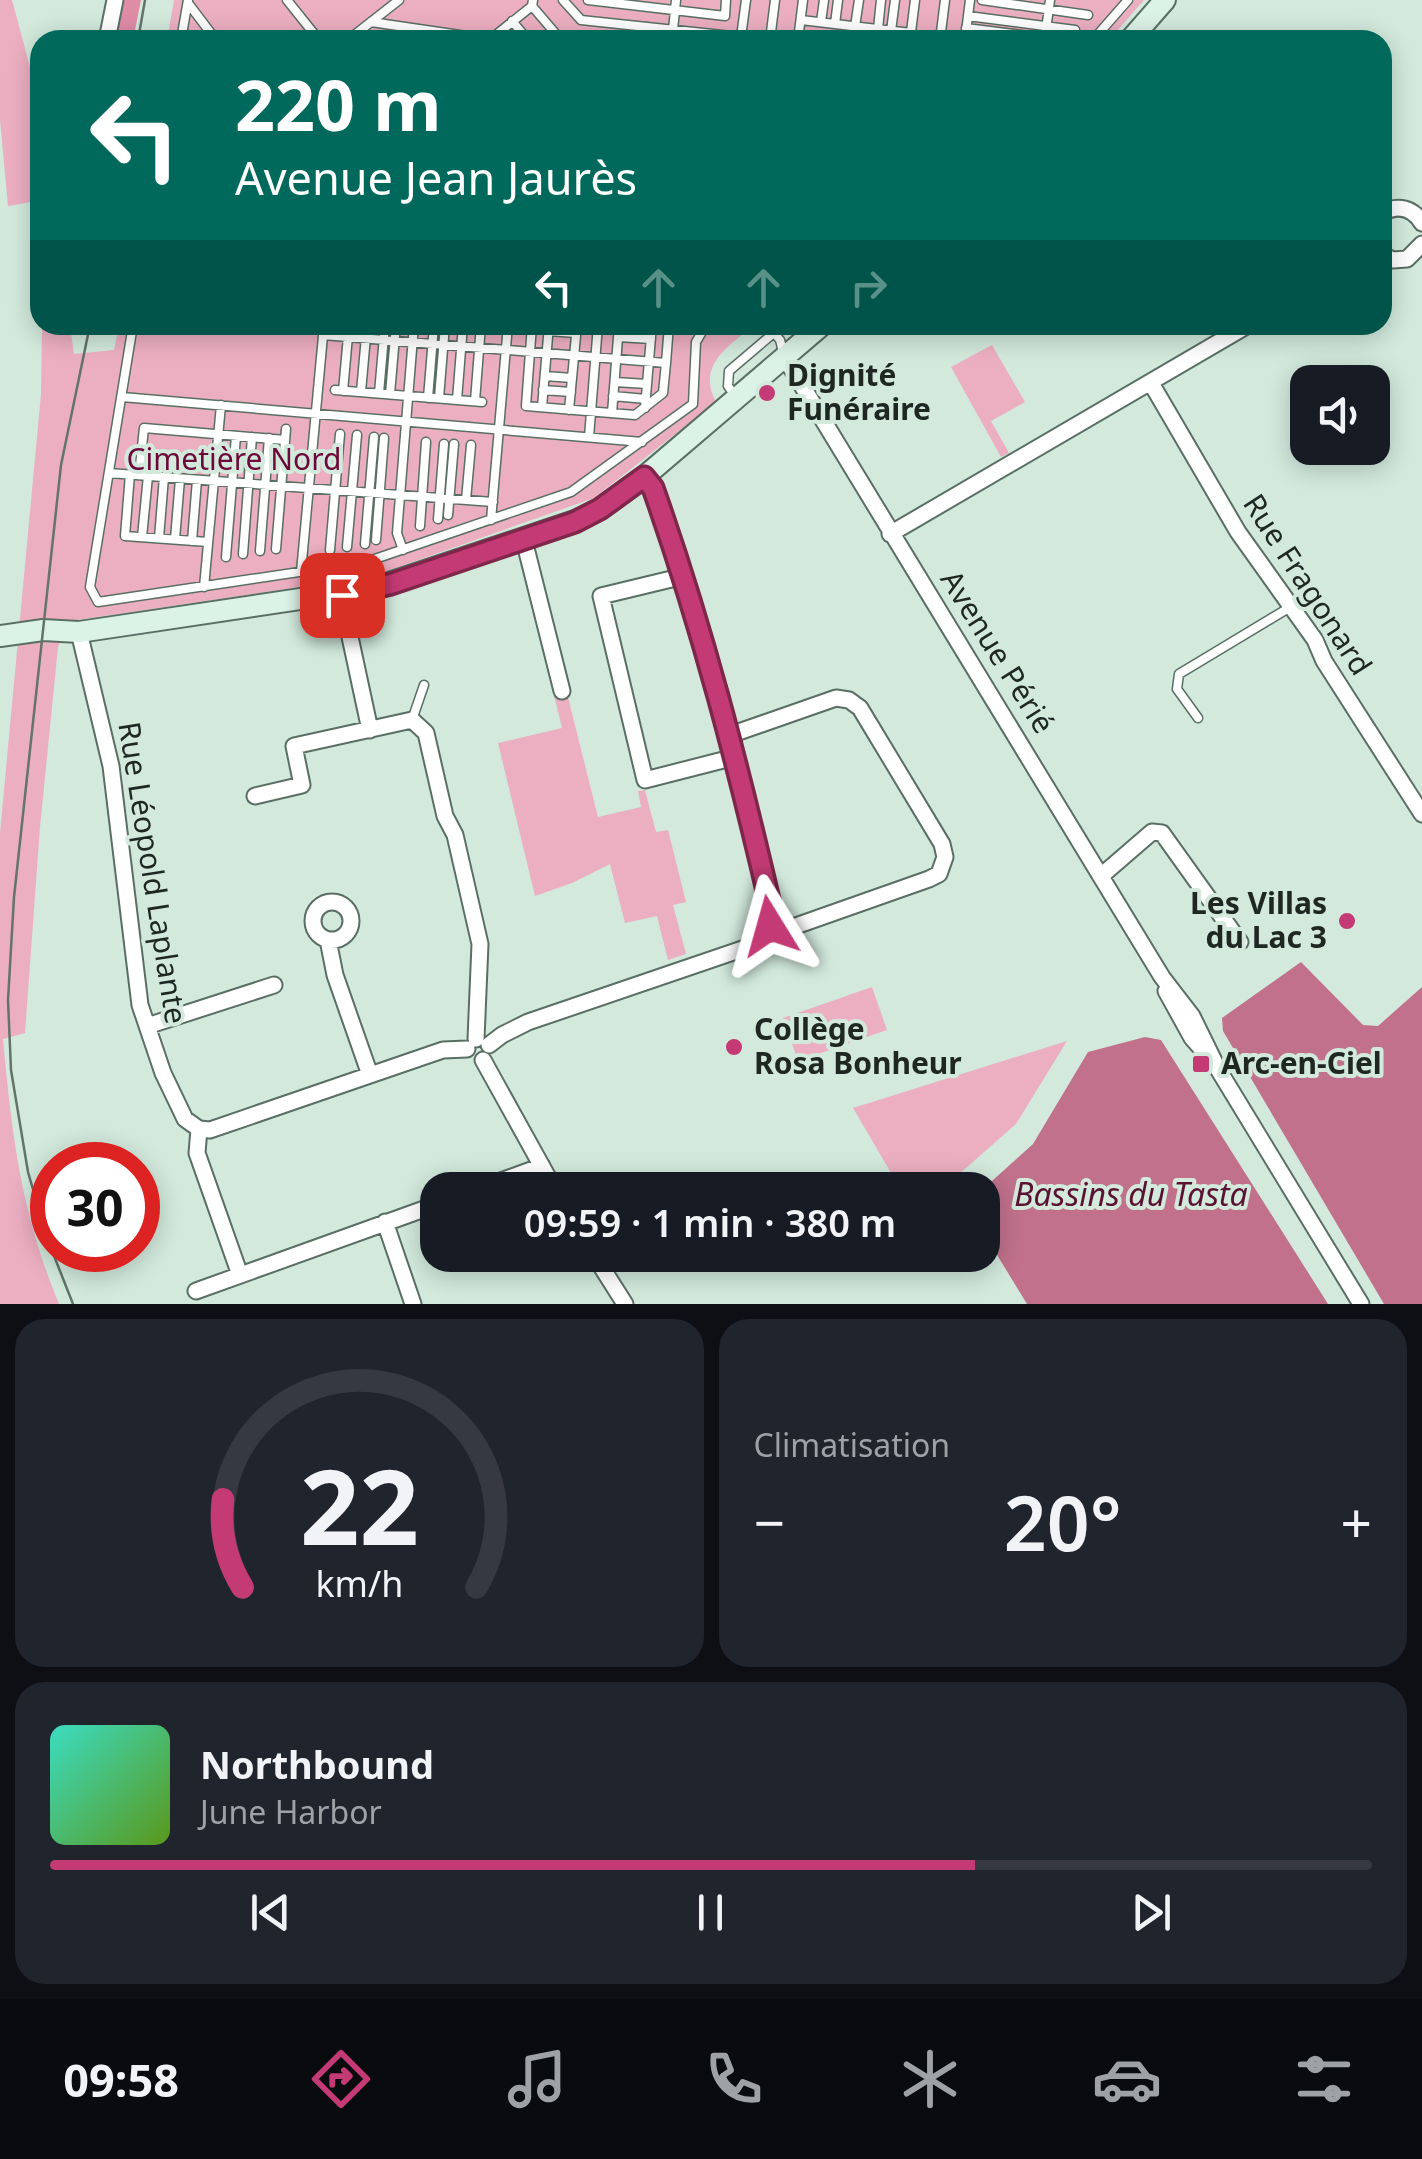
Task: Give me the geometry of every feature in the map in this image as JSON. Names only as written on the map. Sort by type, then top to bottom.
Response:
[{"type":"street","points":[[109,30],[116,0]]},
{"type":"street","points":[[1139,30],[1165,0]]},
{"type":"street","points":[[1392,209],[1417,218],[1422,196]]},
{"type":"street","points":[[1392,258],[1419,256]]},
{"type":"street","points":[[79,632],[342,595],[391,584],[587,516],[644,477],[810,335]]},
{"type":"street","points":[[890,534],[1231,335]]},
{"type":"street","name":"Avenue Périé","points":[[784,356],[1162,977],[1186,1007],[1218,1069],[1361,1304]]},
{"type":"street","name":"Rue Fragonard","points":[[1151,383],[1238,532],[1292,606],[1422,814]]},
{"type":"street","points":[[240,1275],[197,1154],[199,1129],[210,1130],[443,1050],[479,1048],[528,1022],[754,945],[770,926],[771,908],[730,735],[684,576],[653,488],[644,477]]},
{"type":"street","points":[[524,540],[562,691]]},
{"type":"street","points":[[684,576],[601,596],[645,780],[735,757]]},
{"type":"street","points":[[342,595],[370,730]]},
{"type":"street","name":"Rue Léopold Laplante","points":[[79,632],[112,766],[140,1005],[186,1120],[199,1129]]},
{"type":"street","points":[[730,735],[836,698],[850,700],[860,708],[942,844],[943,866],[940,874],[929,880],[790,928],[770,926]]},
{"type":"street","points":[[255,796],[302,785],[294,746],[412,720],[426,733],[444,816],[455,835],[480,944],[479,1048],[546,1172]]},
{"type":"street","points":[[1101,876],[1152,832],[1162,833],[1240,942]]},
{"type":"street","points":[[328,940],[334,975],[370,1074]]},
{"type":"street","points":[[146,1026],[274,985]]},
{"type":"street","points":[[526,1172],[542,1166]]},
{"type":"street","points":[[196,1291],[420,1210]]},
{"type":"street","points":[[385,1222],[414,1304]]},
{"type":"street","points":[[605,1272],[625,1304]]},
{"type":"lane","points":[[286,0],[311,30]]},
{"type":"lane","points":[[564,0],[582,20],[673,30],[676,0]]},
{"type":"lane","points":[[688,12],[689,0]]},
{"type":"lane","points":[[706,14],[708,0]]},
{"type":"lane","points":[[591,1],[661,5],[675,11],[725,16],[726,0]]},
{"type":"lane","points":[[742,30],[746,0]]},
{"type":"lane","points":[[771,30],[775,0]]},
{"type":"lane","points":[[800,30],[804,0]]},
{"type":"lane","points":[[820,22],[824,0]]},
{"type":"lane","points":[[835,24],[838,0]]},
{"type":"lane","points":[[854,30],[858,0]]},
{"type":"lane","points":[[878,29],[881,0]]},
{"type":"lane","points":[[801,20],[891,30],[895,0]]},
{"type":"lane","points":[[911,30],[915,0]]},
{"type":"lane","points":[[941,30],[944,0]]},
{"type":"lane","points":[[970,0],[966,28],[980,30]]},
{"type":"lane","points":[[982,0],[1049,4],[1088,14]]},
{"type":"lane","points":[[1108,0],[1120,9]]},
{"type":"lane","points":[[1102,30],[1128,0]]},
{"type":"lane","points":[[361,30],[395,1]]},
{"type":"lane","points":[[183,30],[188,2]]},
{"type":"lane","points":[[188,2],[209,30]]},
{"type":"lane","points":[[502,30],[532,3],[553,30]]},
{"type":"lane","points":[[1046,30],[1049,4]]},
{"type":"lane","points":[[968,16],[1075,30]]},
{"type":"lane","points":[[512,21],[520,30]]},
{"type":"lane","points":[[371,22],[409,30]]},
{"type":"lane","points":[[131,335],[90,586],[93,598],[104,602],[366,562],[572,492],[692,404],[696,342],[700,335]]},
{"type":"lane","points":[[301,572],[323,335]]},
{"type":"lane","points":[[341,335],[666,364]]},
{"type":"lane","points":[[379,393],[383,335]]},
{"type":"lane","points":[[390,394],[395,335]]},
{"type":"lane","points":[[403,550],[398,533],[413,335]]},
{"type":"lane","points":[[428,398],[433,335]]},
{"type":"lane","points":[[440,398],[445,335]]},
{"type":"lane","points":[[457,400],[462,335]]},
{"type":"lane","points":[[348,337],[339,390],[478,402],[480,335]]},
{"type":"lane","points":[[491,520],[507,335]]},
{"type":"lane","points":[[531,335],[522,406],[636,415],[674,384]]},
{"type":"lane","points":[[542,408],[548,335]]},
{"type":"lane","points":[[569,410],[576,335]]},
{"type":"lane","points":[[589,438],[597,335]]},
{"type":"lane","points":[[646,403],[651,335]]},
{"type":"lane","points":[[664,393],[668,335]]},
{"type":"lane","points":[[737,397],[728,386],[729,370],[765,335]]},
{"type":"lane","points":[[776,335],[784,356]]},
{"type":"lane","points":[[612,413],[618,337],[651,339]]},
{"type":"lane","points":[[361,392],[366,338]]},
{"type":"lane","points":[[545,376],[572,378]]},
{"type":"lane","points":[[614,382],[647,384]]},
{"type":"lane","points":[[544,390],[571,392]]},
{"type":"lane","points":[[122,396],[642,442]]},
{"type":"lane","points":[[613,396],[646,403]]},
{"type":"lane","points":[[204,587],[221,406]]},
{"type":"lane","points":[[208,542],[125,536],[139,475],[144,428],[269,438],[286,435],[276,549]]},
{"type":"lane","points":[[330,550],[340,434]]},
{"type":"lane","points":[[226,556],[236,436]]},
{"type":"lane","points":[[347,548],[357,436]]},
{"type":"lane","points":[[243,554],[252,437]]},
{"type":"lane","points":[[365,544],[374,437]]},
{"type":"lane","points":[[260,552],[269,438]]},
{"type":"lane","points":[[376,540],[384,438]]},
{"type":"lane","points":[[420,526],[426,442]]},
{"type":"lane","points":[[438,519],[449,444]]},
{"type":"lane","points":[[466,500],[471,446]]},
{"type":"lane","points":[[109,472],[492,502]]},
{"type":"lane","points":[[139,475],[142,537]]},
{"type":"lane","points":[[159,538],[164,478]]},
{"type":"lane","points":[[176,539],[180,479]]},
{"type":"lane","points":[[192,540],[196,480]]},
{"type":"lane","points":[[444,498],[448,515]]},
{"type":"lane","points":[[1198,718],[1177,688],[1179,674],[1292,606]]},
{"type":"lane","points":[[412,720],[424,685]]},
{"type":"green space","points":[[0,0],[12,0],[30,67],[30,202],[8,206],[0,120]]},
{"type":"green space","points":[[174,0],[1144,0],[1118,30],[169,30]]},
{"type":"green space","name":"Cimetière Nord","points":[[42,335],[71,335],[74,354],[114,350],[117,335],[742,335],[713,367],[711,389],[716,402],[594,498],[373,576],[70,621],[58,647],[25,1033],[3,1039],[10,1109],[30,1218],[30,1272],[47,1272],[59,1304],[0,1304],[0,833],[41,394]]},
{"type":"green space","points":[[992,345],[1025,402],[991,421],[1009,453],[1001,457],[951,367]]},
{"type":"green space","points":[[531,549],[598,817],[641,807],[638,791],[645,790],[656,832],[668,830],[686,902],[673,905],[686,954],[668,960],[657,916],[625,923],[610,864],[535,896],[498,743],[562,728],[519,552]]},
{"type":"green space","points":[[872,987],[887,1030],[798,1061],[783,1018]]},
{"type":"green space","points":[[1067,1041],[1016,1124],[961,1172],[890,1172],[853,1108]]},
{"type":"shaded area","points":[[121,0],[141,0],[135,30],[116,30]]},
{"type":"water","name":"Bassins du Tasta","points":[[1301,962],[1363,1025],[1378,1026],[1422,987],[1422,1304],[1384,1304],[1223,1031],[1222,1018]]},
{"type":"water","name":"Bassins du Tasta","points":[[1145,1037],[1161,1040],[1328,1304],[1027,1304],[1000,1260],[1000,1174],[1033,1144],[1088,1052]]},
{"type":"tram line","points":[[140,30],[145,0]]},
{"type":"tram line","points":[[73,1304],[47,1238],[28,1172],[11,1070],[8,1000],[14,897],[61,465],[88,335]]},
{"type":"place","name":"Dignité Funéraire","points":[[767,393]]},
{"type":"place","name":"Les Villas du Lac 3","points":[[1347,921]]},
{"type":"place","name":"Collège Rosa Bonheur","points":[[734,1047]]},
{"type":"place","name":"Arc-en-Ciel","points":[[1201,1064]]},
{"type":"route","points":[[342,595],[391,584],[575,522],[644,477],[653,488],[684,576],[720,693],[771,908],[770,926]]}]
